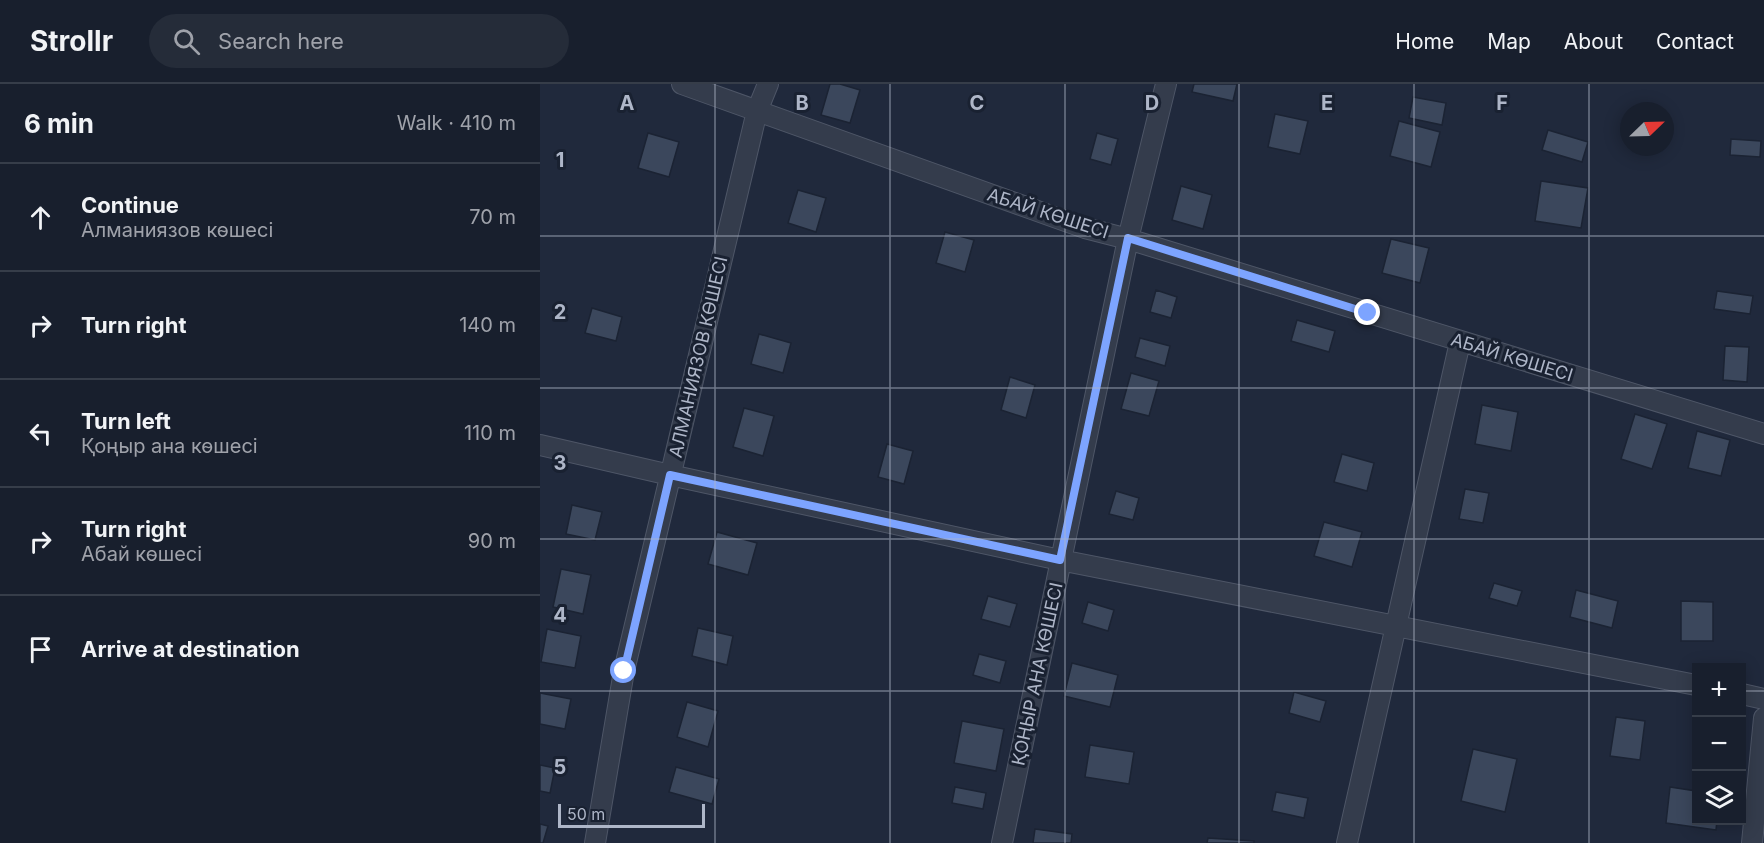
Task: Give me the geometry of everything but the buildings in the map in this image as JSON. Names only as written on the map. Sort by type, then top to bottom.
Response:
[{"type":"street","name":"АБАЙ КӨШЕСІ","points":[[682,84],[1085,228],[1128,238],[1764,434]]},
{"type":"street","name":"АЛМАНИЯЗОВ КӨШЕСІ","points":[[596,843],[624,671],[757,111],[768,84]]},
{"type":"street","name":"ҚОҢЫР АНА КӨШЕСІ","points":[[1002,843],[1128,238],[1166,84]]},
{"type":"street","points":[[1347,843],[1460,342]]},
{"type":"street","points":[[540,445],[1060,560],[1692,684]]},
{"type":"street","points":[[1746,695],[1764,699]]},
{"type":"street","points":[[1752,843],[1764,718]]},
{"type":"route","points":[[624,671],[670,475],[1060,560],[1128,238],[1368,313]]}]
